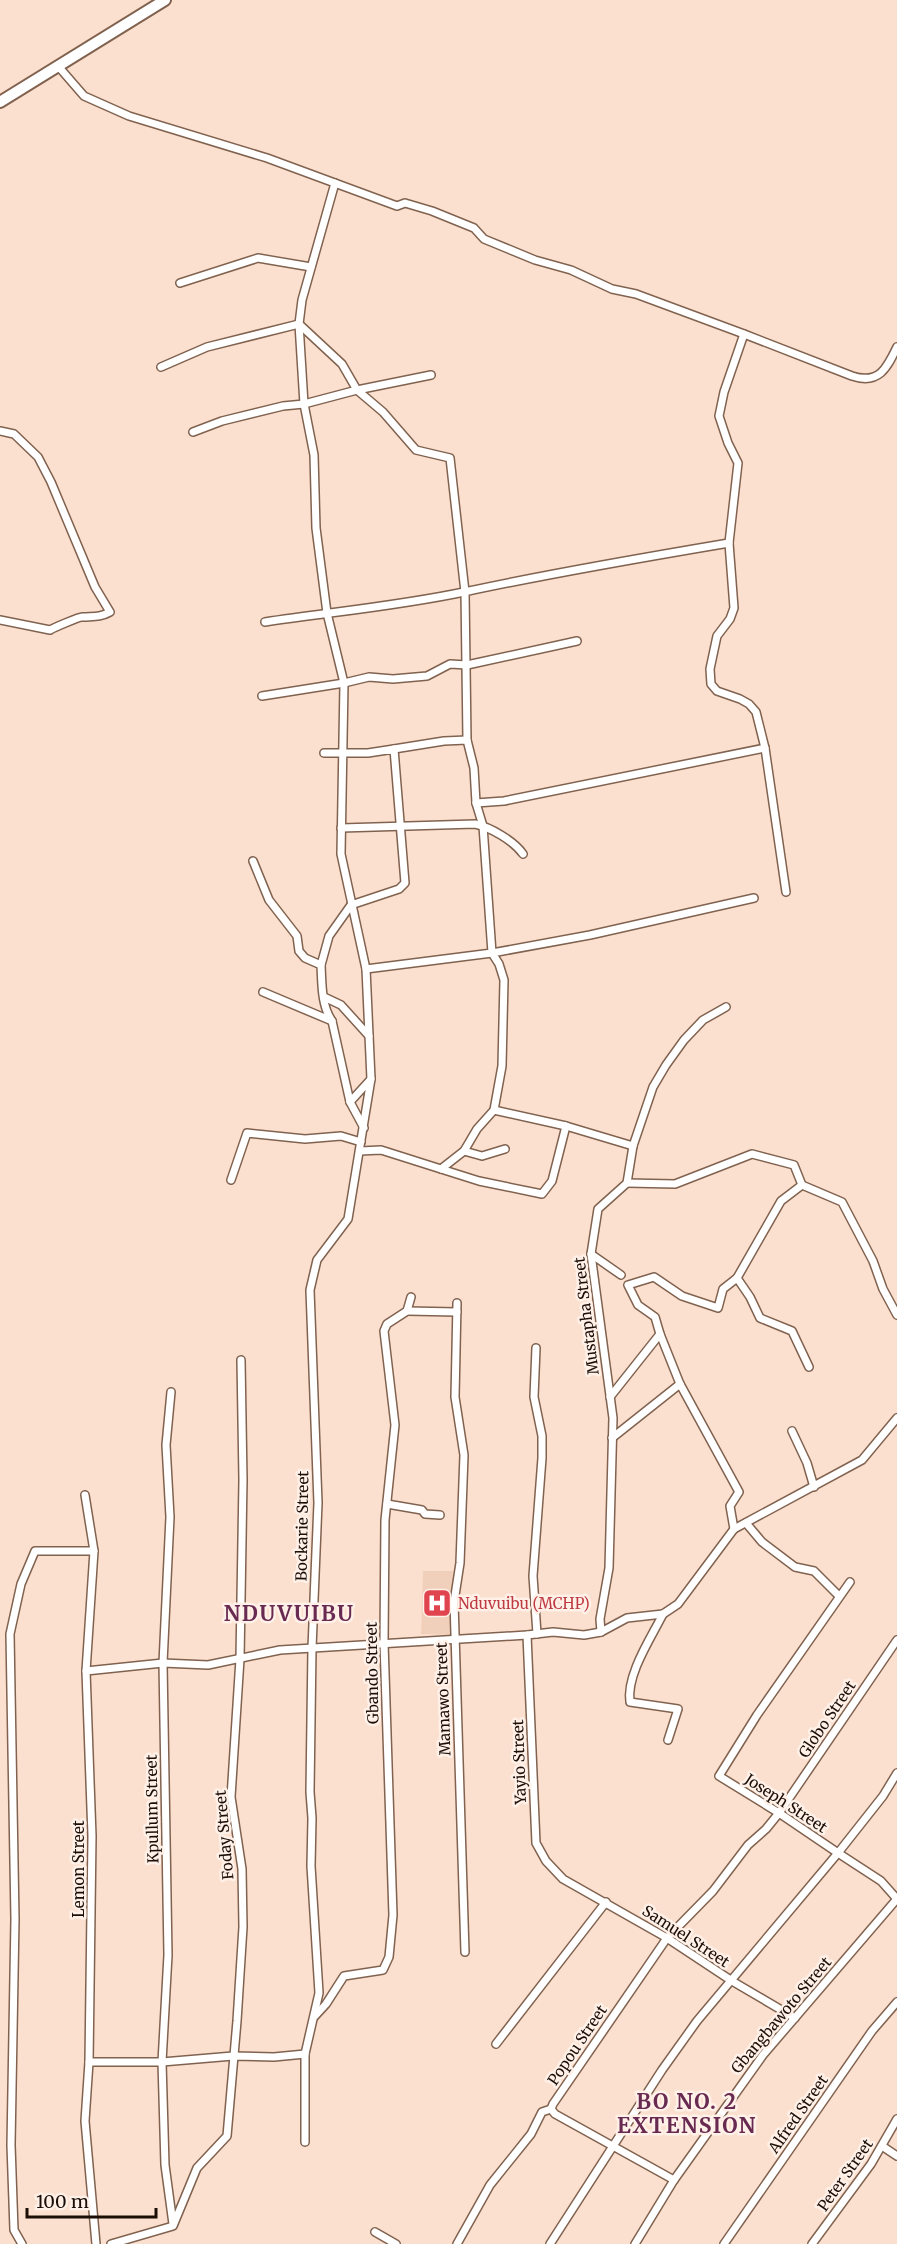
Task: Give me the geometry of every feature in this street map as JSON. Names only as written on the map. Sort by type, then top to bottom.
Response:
[{"type":"main road","points":[[0,102],[165,0]]},
{"type":"street","points":[[58,66],[84,96],[129,116],[267,158],[397,206],[405,202],[474,228],[484,239],[535,260],[571,270],[612,289],[636,294],[862,380],[873,377],[887,367],[897,347]]},
{"type":"street","name":"Bockarie Street","points":[[304,2142],[305,2054],[319,1993],[311,1866],[312,1648],[318,1503],[310,1290],[317,1260],[348,1219],[371,1078],[366,969],[341,854],[344,683],[327,613],[316,528],[314,455],[304,404],[299,324],[302,300],[335,183]]},
{"type":"street","points":[[180,283],[258,258],[311,267]]},
{"type":"street","points":[[161,367],[207,347],[299,324],[342,363],[357,390],[383,412],[416,450],[450,458],[465,592],[467,740],[474,768],[476,803],[483,826],[492,953],[499,964],[504,980],[502,1066],[494,1110],[477,1129],[464,1150],[441,1169]]},
{"type":"street","points":[[744,334],[724,392],[719,416],[738,463],[729,543],[734,608],[730,619],[717,636],[710,669],[711,684],[717,691],[740,699],[756,712],[765,748],[786,892]]},
{"type":"street","points":[[193,432],[283,406],[304,404],[357,390],[431,375]]},
{"type":"street","points":[[0,431],[14,435],[38,457],[51,482],[95,587],[110,612],[99,618],[80,617],[68,624],[57,625],[50,630],[0,620]]},
{"type":"street","points":[[265,621],[465,592],[729,543]]},
{"type":"street","points":[[262,696],[369,677],[393,679],[428,676],[450,664],[467,665],[578,641]]},
{"type":"street","points":[[324,753],[368,753],[444,741],[467,740]]},
{"type":"street","points":[[476,803],[504,801],[765,748]]},
{"type":"street","points":[[364,1128],[350,1102],[332,1021],[327,1014],[321,965],[329,936],[351,906],[399,890],[405,883],[394,749]]},
{"type":"street","points":[[341,828],[483,826],[489,827],[519,848],[523,854]]},
{"type":"street","points":[[253,861],[269,900],[297,936],[299,951],[305,958],[321,965]]},
{"type":"street","points":[[366,969],[492,953],[590,935],[754,898]]},
{"type":"street","points":[[263,992],[332,1021]]},
{"type":"street","points":[[324,997],[340,1005],[369,1036]]},
{"type":"street","points":[[726,1007],[703,1020],[684,1040],[653,1087],[633,1146],[627,1183],[675,1184],[752,1154],[794,1165],[802,1185],[842,1202],[873,1261],[883,1289],[897,1315]]},
{"type":"street","points":[[350,1102],[371,1078]]},
{"type":"street","points":[[494,1110],[566,1126],[633,1146]]},
{"type":"street","points":[[360,1151],[381,1150],[479,1180],[542,1194],[552,1181],[566,1126]]},
{"type":"street","points":[[231,1179],[247,1133],[305,1138],[341,1136],[362,1142]]},
{"type":"street","points":[[464,1150],[482,1156],[505,1149]]},
{"type":"street","name":"Mustapha Street","points":[[601,1632],[600,1619],[609,1568],[613,1418],[591,1254],[597,1209],[627,1183]]},
{"type":"street","points":[[734,1529],[730,1506],[740,1492],[680,1384],[655,1317],[638,1305],[628,1286],[654,1277],[682,1296],[718,1308],[723,1289],[737,1278],[781,1201],[802,1185]]},
{"type":"street","points":[[591,1254],[621,1275]]},
{"type":"street","points":[[737,1278],[760,1318],[792,1330],[808,1367]]},
{"type":"street","points":[[411,1297],[407,1311],[457,1312]]},
{"type":"street","name":"Mamawo Street","points":[[457,1303],[455,1397],[464,1455],[460,1563],[454,1602],[465,1952]]},
{"type":"street","name":"Gbando Street","points":[[315,2016],[326,2004],[344,1976],[383,1970],[389,1957],[393,1915],[384,1643],[387,1504],[395,1425],[384,1331],[387,1324],[407,1311]]},
{"type":"street","points":[[610,1397],[660,1334]]},
{"type":"street","points":[[536,1348],[534,1397],[542,1436],[533,1576],[537,1634]]},
{"type":"street","name":"Foday Street","points":[[173,2226],[196,2168],[227,2136],[237,2021],[243,1927],[242,1869],[231,1797],[240,1659],[243,1480],[241,1360]]},
{"type":"street","points":[[612,1438],[680,1384]]},
{"type":"street","name":"Kpullum Street","points":[[171,1392],[166,1445],[170,1517],[163,1663],[168,1955],[162,2062],[165,2165],[173,2226]]},
{"type":"street","points":[[86,1671],[163,1663],[208,1665],[280,1650],[553,1632],[584,1635],[601,1632],[627,1618],[663,1614],[678,1604],[734,1529],[862,1460],[897,1418]]},
{"type":"street","points":[[792,1431],[807,1463],[814,1487]]},
{"type":"street","name":"Lemon Street","points":[[85,1495],[93,1551],[86,1671],[92,1836],[89,2062],[85,2121],[96,2244]]},
{"type":"street","points":[[387,1504],[422,1510],[425,1514],[440,1515]]},
{"type":"street","points":[[746,1523],[762,1542],[795,1567],[814,1571],[839,1596],[850,1582]]},
{"type":"street","points":[[22,2244],[14,2230],[11,2145],[15,1919],[9,1634],[21,1584],[35,1551],[93,1551]]},
{"type":"street","name":"Joseph Street","points":[[839,1596],[757,1715],[719,1776],[881,1881],[897,1899]]},
{"type":"street","points":[[663,1614],[640,1658],[628,1691],[630,1702],[678,1709],[668,1740]]},
{"type":"street","name":"Yayio Street","points":[[527,1635],[536,1843],[546,1861],[563,1879]]},
{"type":"street","name":"Globo Street","points":[[667,1938],[713,1892],[748,1845],[779,1813],[897,1640]]},
{"type":"street","points":[[550,2244],[697,2021],[884,1796],[897,1773]]},
{"type":"street","name":"Samuel Street","points":[[563,1879],[667,1938],[732,1981],[795,2018]]},
{"type":"street","name":"Gbangbawoto Street","points":[[635,2244],[674,2180],[763,2055],[897,1899]]},
{"type":"street","points":[[496,2044],[606,1902]]},
{"type":"street","name":"Popou Street","points":[[667,1938],[551,2109],[555,2114],[615,2145],[674,2180]]},
{"type":"street","name":"Alfred Street","points":[[724,2244],[872,2031],[897,2002]]},
{"type":"street","points":[[89,2062],[162,2062],[233,2056],[274,2057],[305,2054]]},
{"type":"street","points":[[457,2244],[490,2185],[531,2134],[542,2112],[551,2109]]},
{"type":"street","name":"Peter Street","points":[[812,2244],[871,2164],[897,2119]]},
{"type":"street","points":[[882,2146],[897,2156]]},
{"type":"street","points":[[111,2244],[173,2226]]},
{"type":"street","points":[[375,2232],[396,2244]]},
{"type":"shaded area","name":"Nduvuibu (MCHP)","points":[[423,1571],[453,1571],[451,1635],[421,1634]]},
{"type":"place","name":"Nduvuibu (MCHP)","points":[[437,1603]]},
{"type":"district","name":"NDUVUIBU","points":[[289,1613]]},
{"type":"district","name":"BO NO. 2 EXTENSION","points":[[687,2113]]}]
